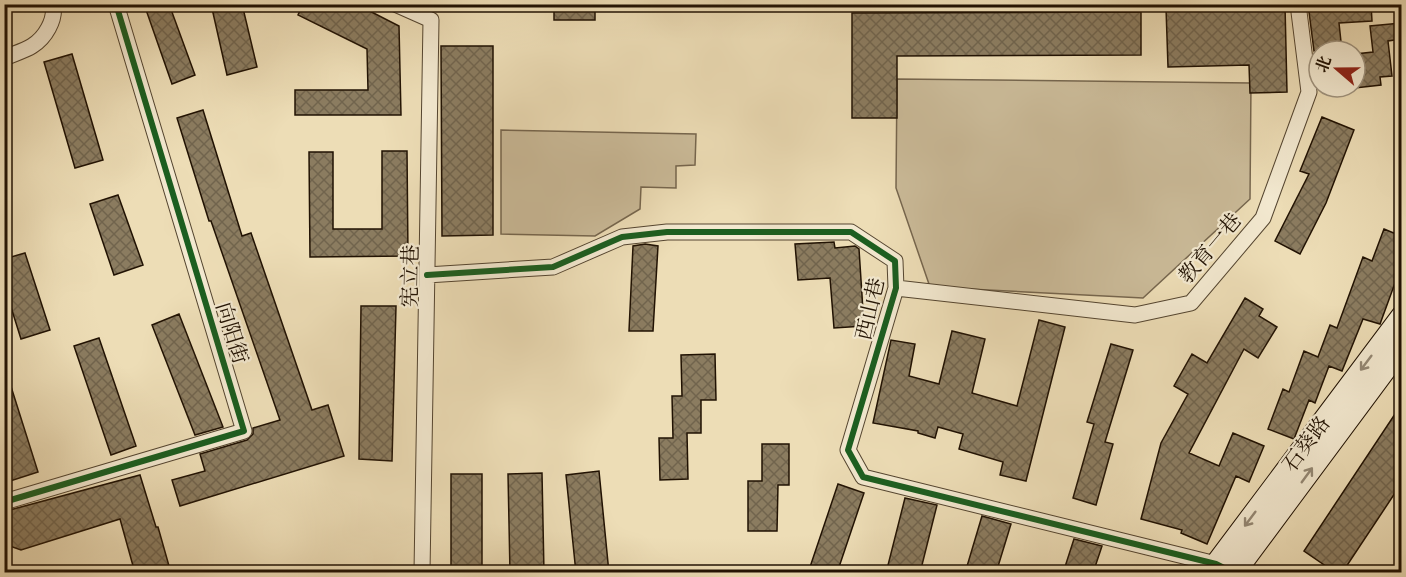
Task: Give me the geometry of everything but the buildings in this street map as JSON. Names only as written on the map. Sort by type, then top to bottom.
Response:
[{"type":"main road","name":"石葵路","points":[[1223,570],[1401,316]]},
{"type":"main road","points":[[1223,570],[1401,347]]},
{"type":"street","points":[[4,58],[34,45],[52,24],[53,4]]},
{"type":"street","name":"向阳街","points":[[4,502],[244,431],[116,4]]},
{"type":"street","name":"宪立巷","points":[[395,4],[431,20],[422,573]]},
{"type":"street","name":"教育一巷","points":[[896,288],[1135,315],[1191,303],[1263,218],[1309,92],[1298,4]]},
{"type":"street","name":"西山巷","points":[[427,275],[553,267],[622,237],[666,232],[851,232],[895,261],[896,288],[848,450],[863,477],[1223,570]]},
{"type":"shaded area","points":[[897,79],[1251,83],[1250,199],[1143,298],[930,287],[896,188]]},
{"type":"shaded area","points":[[501,130],[696,134],[695,165],[676,166],[676,188],[641,187],[640,209],[595,236],[501,234]]},
{"type":"cycle path","points":[[4,502],[244,431],[116,4]]},
{"type":"cycle path","points":[[427,275],[553,267],[622,237],[667,232],[851,232],[895,261],[896,288],[848,450],[863,477],[1216,564],[1232,572]]}]
